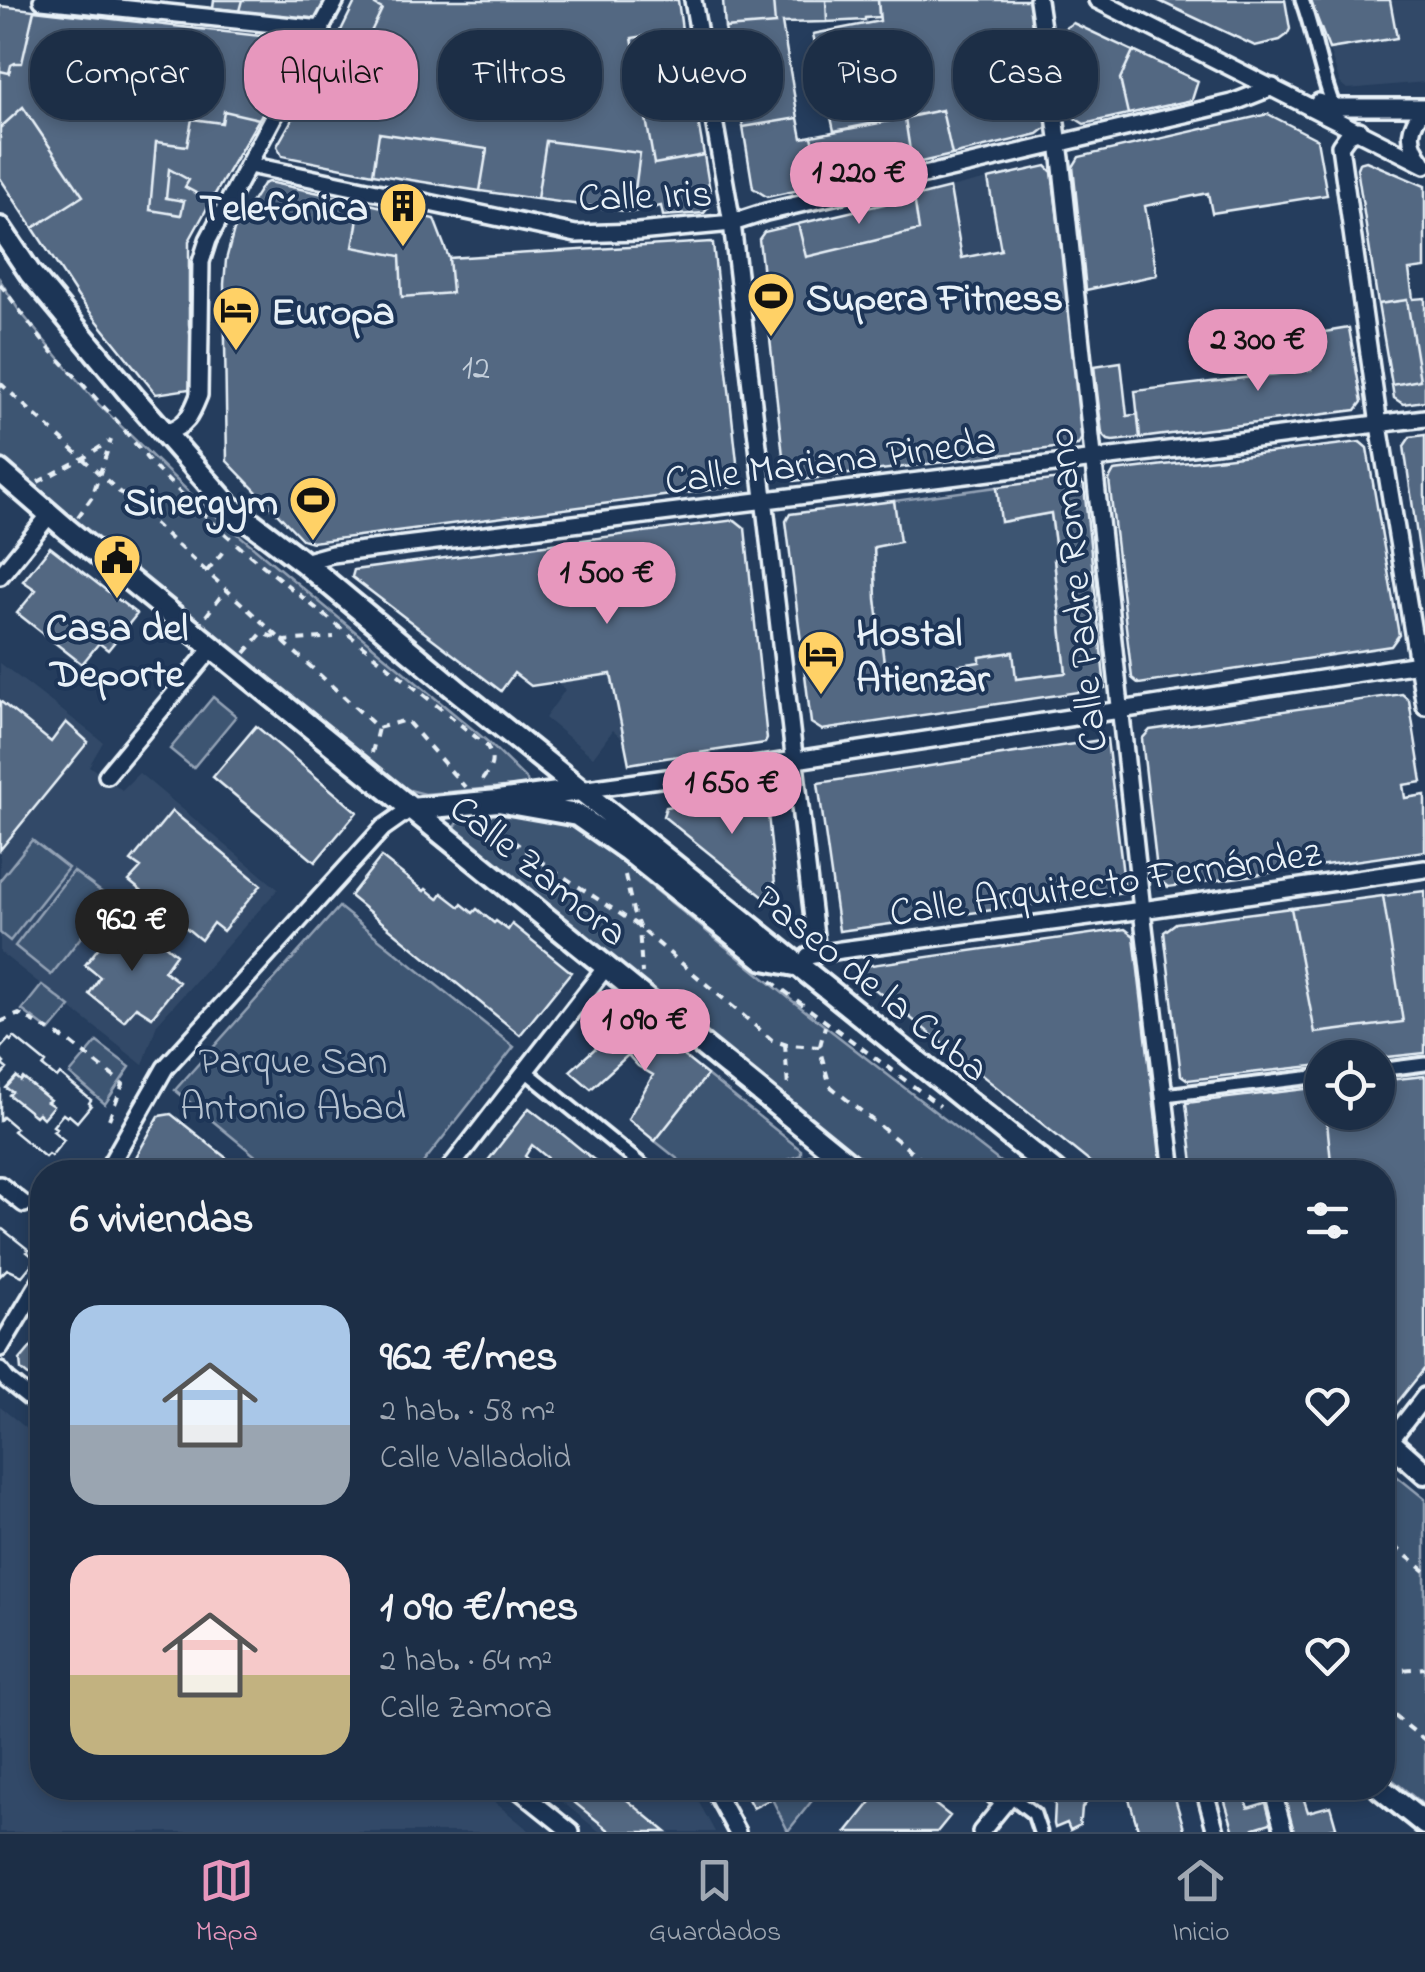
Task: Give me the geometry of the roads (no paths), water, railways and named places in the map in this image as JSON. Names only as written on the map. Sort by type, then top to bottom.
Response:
[{"type":"main road","name":"Paseo de la Cuba","points":[[0,228],[30,273],[228,505],[1040,1160]]},
{"type":"main road","name":"Calle Zamora","points":[[0,471],[606,967],[831,1160]]},
{"type":"main road","points":[[488,806],[580,790]]},
{"type":"main road","points":[[410,808],[488,806],[576,815],[626,848],[764,959],[798,965]]},
{"type":"main road","points":[[1395,1446],[1425,1474]]},
{"type":"main road","points":[[1395,1800],[1425,1824]]},
{"type":"street","points":[[42,0],[322,29]]},
{"type":"street","points":[[165,432],[180,428],[191,415],[199,395],[202,262],[208,240],[336,0]]},
{"type":"street","points":[[693,0],[732,223],[817,954]]},
{"type":"street","name":"Calle Padre Romano","points":[[1038,0],[1058,143],[1172,1160]]},
{"type":"street","points":[[1097,0],[1425,164]]},
{"type":"street","points":[[1302,0],[1334,107]]},
{"type":"street","points":[[1277,89],[1334,107],[1424,107]]},
{"type":"street","name":"Calle Iris","points":[[249,165],[576,234],[638,232],[732,223],[1277,89]]},
{"type":"street","points":[[1424,107],[1411,133],[1415,152],[1425,164]]},
{"type":"street","points":[[1359,130],[1340,146],[1379,426],[1422,664],[1425,706]]},
{"type":"street","name":"Calle Mariana Pineda","points":[[303,562],[332,554],[1425,418]]},
{"type":"street","points":[[0,576],[51,513]]},
{"type":"street","points":[[106,774],[213,647]]},
{"type":"street","points":[[580,790],[1422,664]]},
{"type":"street","points":[[112,1160],[164,1068],[382,828],[410,808]]},
{"type":"street","name":"Calle Arquitecto Fernández","points":[[798,965],[817,954],[1425,869]]},
{"type":"street","points":[[457,1160],[606,967]]},
{"type":"street","points":[[1395,1068],[1425,1064]]},
{"type":"street","points":[[527,1072],[635,1160]]},
{"type":"street","points":[[1165,1095],[1305,1078]]},
{"type":"street","points":[[0,1185],[24,1204]]},
{"type":"street","points":[[0,1348],[30,1300]]},
{"type":"street","points":[[0,1371],[30,1398]]},
{"type":"street","points":[[1395,1428],[1425,1396]]},
{"type":"street","points":[[531,1800],[571,1832]]},
{"type":"street","points":[[720,1800],[736,1832]]},
{"type":"street","points":[[981,1832],[1007,1800]]},
{"type":"street","points":[[1015,1800],[1034,1814],[1040,1832]]},
{"type":"street","points":[[1207,1800],[1216,1832]]},
{"type":"street","points":[[1275,1800],[1284,1832]]},
{"type":"place","name":"Telefónica","points":[[403,248]]},
{"type":"place","name":"Supera Fitness","points":[[771,338]]},
{"type":"place","name":"Europa","points":[[236,352]]},
{"type":"place","name":"Sinergym","points":[[313,542]]},
{"type":"place","name":"Casa del Deporte","points":[[117,600]]},
{"type":"place","name":"Hostal Atienzar","points":[[821,696]]},
{"type":"park label","name":"Parque San Antonio Abad","points":[[293,1082]]}]
